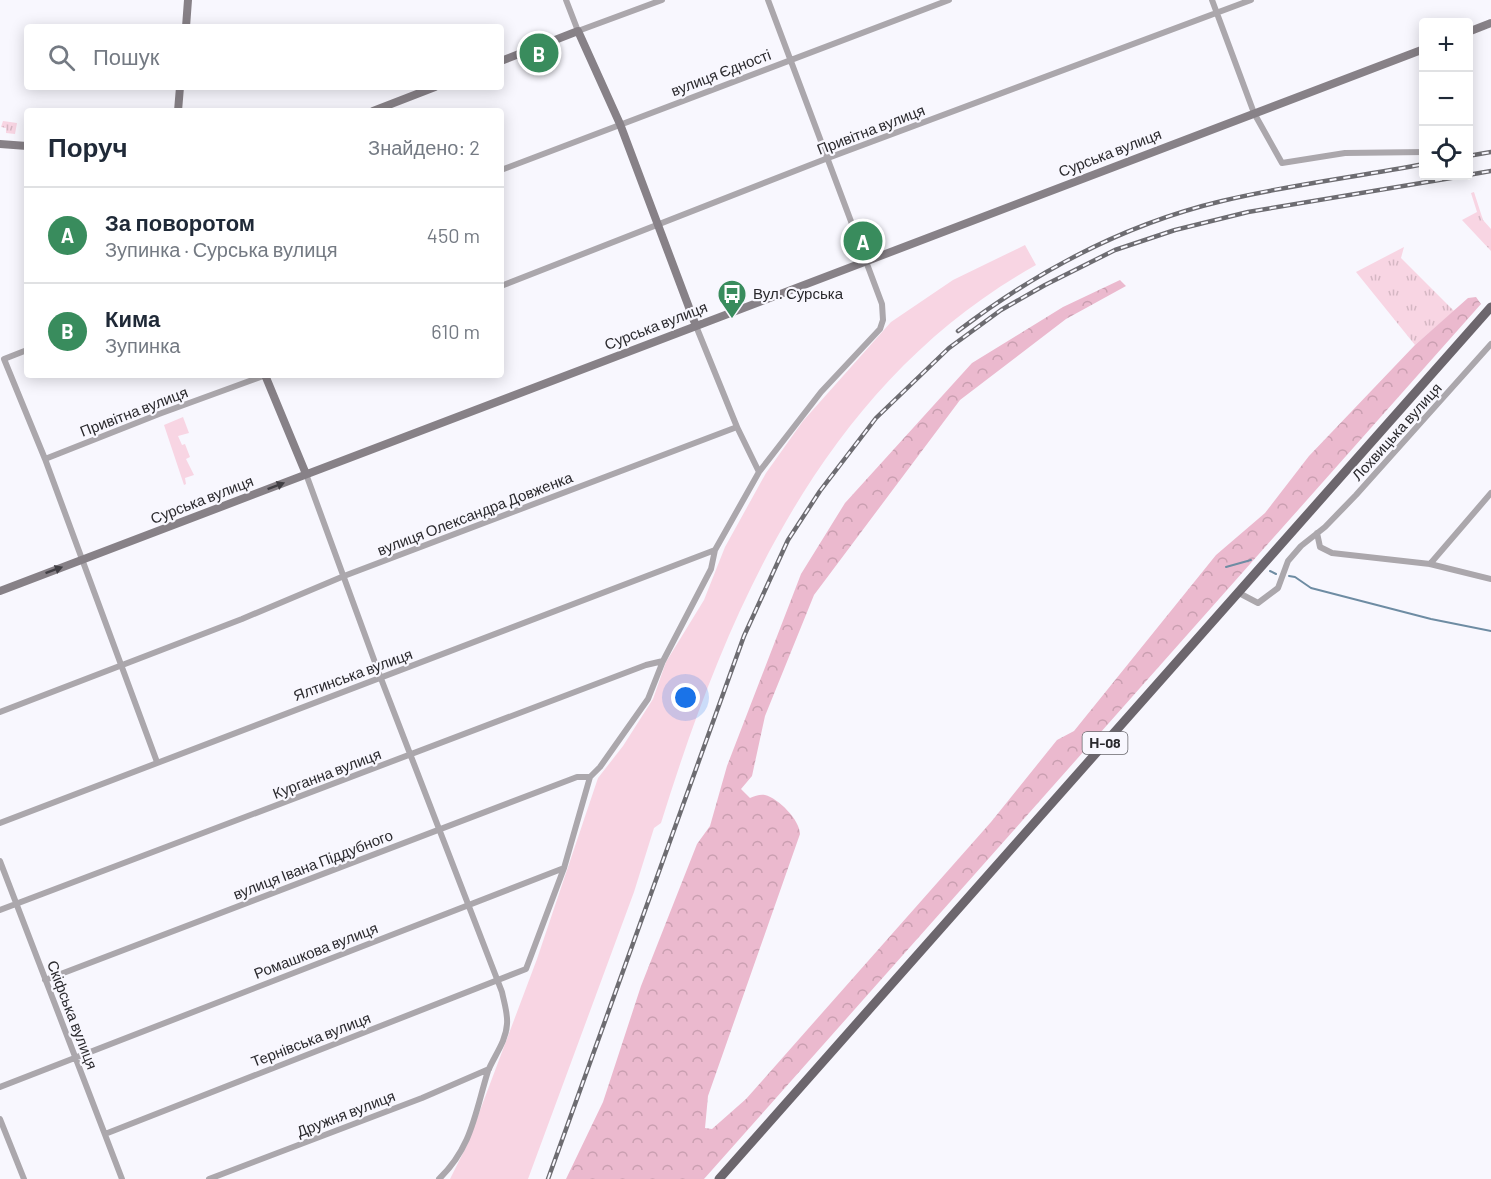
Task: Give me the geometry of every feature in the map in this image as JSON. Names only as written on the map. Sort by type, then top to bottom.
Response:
[{"type":"main road","name":"Н-08","points":[[719,1179],[1491,307]]},
{"type":"street","points":[[186,24],[188,0]]},
{"type":"street","points":[[566,0],[620,124],[657,226],[737,427],[759,472]]},
{"type":"street","points":[[504,60],[662,0]]},
{"type":"street","points":[[564,868],[590,777],[600,767],[648,699],[663,661],[698,597],[711,568],[715,550],[759,472],[821,392],[879,329],[883,320],[882,304],[793,59],[768,0]]},
{"type":"street","name":"вулиця Єдності","points":[[504,169],[949,0]]},
{"type":"street","points":[[1212,0],[1254,113],[1276,157],[1282,163],[1345,153],[1419,152]]},
{"type":"street","name":"Привітна вулиця","points":[[504,285],[828,158],[1251,0]]},
{"type":"street","points":[[1473,30],[1491,23]]},
{"type":"street","name":"Сурська вулиця","points":[[0,591],[1419,51]]},
{"type":"street","points":[[178,108],[180,90]]},
{"type":"street","points":[[381,108],[427,90]]},
{"type":"street","points":[[0,144],[24,146]]},
{"type":"street","name":"Лохвицька вулиця","points":[[1239,592],[1258,603],[1278,588],[1288,561],[1300,546],[1317,533],[1356,495],[1491,344]]},
{"type":"street","points":[[24,351],[4,359],[45,459],[157,762]]},
{"type":"street","name":"Привітна вулиця","points":[[45,459],[258,378]]},
{"type":"street","points":[[267,378],[306,474],[380,676],[502,992],[507,1025],[499,1051],[489,1069],[468,1138],[456,1163],[439,1179]]},
{"type":"street","name":"вулиця Олександра Довженка","points":[[0,712],[344,576],[737,427]]},
{"type":"street","points":[[1430,564],[1491,493]]},
{"type":"street","points":[[1317,533],[1320,547],[1332,553],[1430,564],[1491,579]]},
{"type":"street","name":"Ялтинська вулиця","points":[[0,823],[715,550]]},
{"type":"street","name":"Курганна вулиця","points":[[0,910],[646,665],[663,661]]},
{"type":"street","name":"вулиця Івана Піддубного","points":[[45,980],[577,777],[590,777]]},
{"type":"street","name":"Скіфська вулиця","points":[[0,861],[122,1179]]},
{"type":"street","name":"Ромашкова вулиця","points":[[0,1087],[564,868]]},
{"type":"street","name":"Тернівська вулиця","points":[[105,1134],[526,969],[564,868]]},
{"type":"street","name":"Дружня вулиця","points":[[209,1179],[423,1098],[489,1069]]},
{"type":"street","points":[[0,1119],[24,1179]]},
{"type":"green space","points":[[3,121],[17,123],[15,134],[6,133],[6,128],[1,127]]},
{"type":"green space","points":[[1474,192],[1483,220],[1491,229],[1491,251],[1462,220],[1477,212],[1471,193]]},
{"type":"green space","points":[[1025,245],[1036,265],[962,314],[898,371],[843,435],[795,506],[754,581],[719,660],[688,741],[661,823],[654,828],[634,892],[528,1179],[450,1179],[467,1145],[537,959],[598,778],[623,746],[653,699],[666,662],[704,600],[725,547],[766,473],[803,421],[891,322],[953,280]]},
{"type":"green space","points":[[1404,247],[1401,258],[1454,311],[1415,345],[1356,272]]},
{"type":"green space","points":[[1120,280],[1126,286],[1066,319],[960,400],[814,595],[765,716],[752,776],[741,789],[750,798],[763,795],[776,800],[792,816],[800,834],[708,1096],[705,1128],[712,1129],[746,1099],[991,822],[1057,740],[1074,731],[1216,555],[1265,513],[1309,456],[1415,345],[1468,298],[1476,297],[1481,304],[704,1179],[566,1179],[603,1102],[641,986],[697,844],[710,826],[727,766],[801,574],[845,503],[972,363],[1063,307]]},
{"type":"green space","points":[[183,417],[189,433],[178,436],[182,445],[185,444],[190,457],[186,459],[194,475],[185,478],[186,484],[184,485],[164,425]]},
{"type":"waterway","points":[[1226,567],[1251,560]]},
{"type":"waterway","points":[[1270,571],[1276,574]]},
{"type":"waterway","points":[[1289,576],[1295,577],[1311,588],[1431,619],[1491,631]]},
{"type":"railway","points":[[1473,155],[1491,152]]},
{"type":"railway","points":[[958,331],[1019,289],[1083,252],[1151,223],[1247,195],[1419,165]]},
{"type":"railway","points":[[1473,174],[1491,171]]},
{"type":"railway","points":[[548,1179],[744,636],[788,540],[820,491],[876,418],[949,348],[1001,310],[1115,250],[1175,230],[1248,212],[1439,180]]},
{"type":"place","name":"Кима","points":[[539,53]]},
{"type":"place","name":"За поворотом","points":[[863,241]]},
{"type":"place","name":"Вул. Сурська","points":[[732,320]]}]
